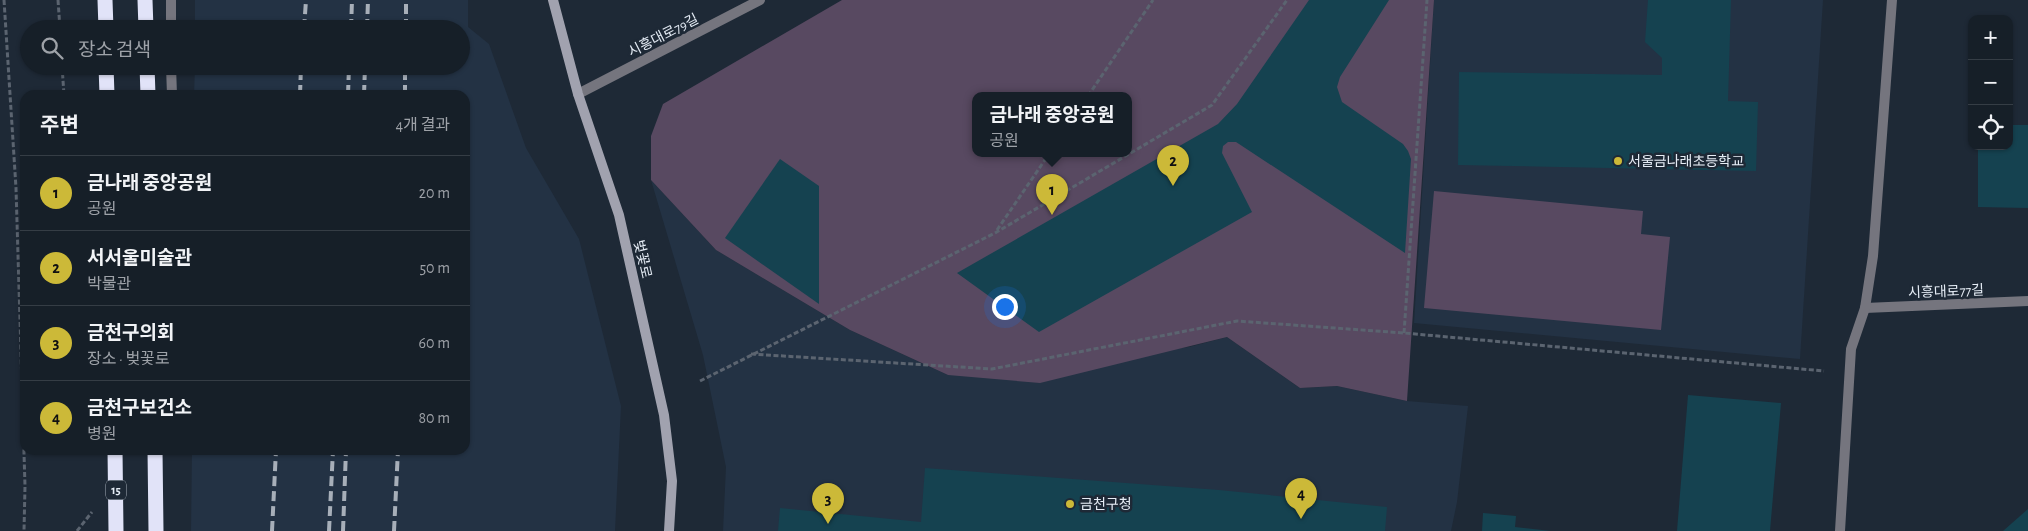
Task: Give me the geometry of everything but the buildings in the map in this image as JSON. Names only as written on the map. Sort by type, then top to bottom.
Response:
[{"type":"highway","points":[[105,0],[106,20]]},
{"type":"highway","points":[[146,0],[146,20]]},
{"type":"highway","points":[[106,75],[107,90]]},
{"type":"highway","points":[[147,75],[148,90]]},
{"type":"highway","name":"15","points":[[115,455],[116,531]]},
{"type":"highway","points":[[155,455],[156,531]]},
{"type":"street","points":[[170,0],[171,20]]},
{"type":"street","name":"벚꽃로","points":[[553,0],[578,94],[619,216],[664,416],[672,481],[670,531]]},
{"type":"street","name":"시흥대로79길","points":[[578,94],[760,0]]},
{"type":"street","points":[[1840,531],[1851,349],[1865,308],[1873,256],[1892,0]]},
{"type":"street","points":[[172,75],[172,90]]},
{"type":"street","name":"시흥대로77길","points":[[1865,308],[2028,301]]},
{"type":"path","points":[[4,0],[16,198],[20,313]]},
{"type":"path","points":[[58,0],[59,20]]},
{"type":"path","points":[[1091,92],[1153,0]]},
{"type":"path","points":[[1132,152],[1212,105],[1287,0]]},
{"type":"path","points":[[1404,333],[1427,0]]},
{"type":"path","points":[[63,75],[64,90]]},
{"type":"path","points":[[996,233],[1047,157]]},
{"type":"path","points":[[700,381],[996,233],[1124,157]]},
{"type":"path","points":[[751,354],[992,369],[1237,321],[1404,333],[1824,371]]},
{"type":"path","points":[[24,531],[25,455]]},
{"type":"shaded area","points":[[195,0],[468,0],[468,20],[195,20]]},
{"type":"shaded area","points":[[842,0],[1434,0],[1407,401],[1337,386],[1300,388],[1227,337],[1040,383],[948,375],[850,330],[716,250],[651,180],[651,136],[663,104]]},
{"type":"shaded area","name":"서울금나래초등학교","points":[[1434,0],[1823,0],[1800,359],[1414,323]]},
{"type":"shaded area","points":[[470,29],[489,44],[526,148],[579,239],[621,406],[615,531],[191,531],[192,455],[470,455],[470,90],[194,90],[195,75],[470,75]]},
{"type":"shaded area","points":[[651,180],[716,250],[850,330],[948,375],[1189,347],[1227,337],[1300,388],[1337,386],[1407,401],[1468,406],[1457,502],[1451,531],[723,531],[726,467],[703,355]]},
{"type":"shaded area","points":[[1434,191],[1643,211],[1641,234],[1670,237],[1661,330],[1424,308]]},
{"type":"railway","points":[[305,20],[306,0]]},
{"type":"railway","points":[[351,20],[352,0]]},
{"type":"railway","points":[[367,20],[368,0]]},
{"type":"railway","points":[[406,0],[406,20]]},
{"type":"railway","points":[[300,90],[301,75]]},
{"type":"railway","points":[[348,90],[349,75]]},
{"type":"railway","points":[[364,90],[365,75]]},
{"type":"railway","points":[[405,75],[405,90]]},
{"type":"railway","points":[[272,531],[276,455]]},
{"type":"railway","points":[[329,531],[333,455]]},
{"type":"railway","points":[[343,531],[346,455]]},
{"type":"railway","points":[[394,531],[398,455]]},
{"type":"place","name":"서울금나래초등학교","points":[[1618,161]]},
{"type":"place","name":"서서울미술관","points":[[1173,186]]},
{"type":"place","name":"금나래 중앙공원","points":[[1052,215]]},
{"type":"place","name":"금천구청","points":[[1070,504]]},
{"type":"place","name":"금천구보건소","points":[[1301,519]]},
{"type":"place","name":"금천구의회","points":[[828,524]]}]
